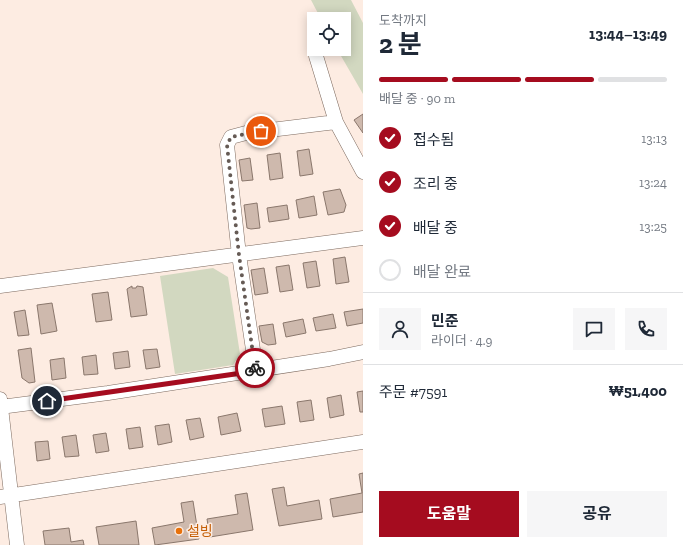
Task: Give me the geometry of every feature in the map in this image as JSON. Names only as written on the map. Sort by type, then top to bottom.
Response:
[{"type":"street","points":[[316,56],[336,122],[363,172]]},
{"type":"street","points":[[256,370],[239,255],[227,145],[231,137],[246,133],[336,122]]},
{"type":"street","points":[[0,286],[363,238]]},
{"type":"street","points":[[17,545],[6,496],[0,404],[108,393],[363,352]]},
{"type":"street","points":[[6,496],[363,442]]},
{"type":"green space","points":[[311,0],[351,0],[363,23],[363,94],[341,56],[351,56],[351,12],[317,12]]},
{"type":"green space","points":[[213,268],[228,277],[240,354],[233,365],[175,374],[160,276]]},
{"type":"building","points":[[363,114],[363,133],[354,120]]},
{"type":"building","points":[[309,149],[313,174],[300,176],[297,151]]},
{"type":"building","points":[[280,153],[283,178],[270,180],[267,155]]},
{"type":"building","points":[[250,158],[253,180],[242,181],[239,160]]},
{"type":"building","points":[[340,189],[346,205],[344,212],[328,215],[323,192]]},
{"type":"building","points":[[314,196],[317,215],[299,218],[296,200]]},
{"type":"building","points":[[257,203],[260,228],[247,228],[244,205]]},
{"type":"building","points":[[287,205],[289,219],[269,222],[267,208]]},
{"type":"building","points":[[345,257],[349,282],[336,284],[333,259]]},
{"type":"building","points":[[316,261],[320,286],[307,288],[303,263]]},
{"type":"building","points":[[289,265],[293,290],[280,292],[276,267]]},
{"type":"building","points":[[264,268],[268,293],[255,295],[251,270]]},
{"type":"building","points":[[132,286],[132,288],[136,288],[137,286],[143,287],[147,315],[131,317],[127,289]]},
{"type":"building","points":[[108,292],[112,320],[96,322],[92,294]]},
{"type":"building","points":[[52,303],[57,331],[41,334],[37,305]]},
{"type":"building","points":[[363,309],[363,323],[347,326],[344,312]]},
{"type":"building","points":[[25,310],[29,335],[18,336],[14,312]]},
{"type":"building","points":[[333,314],[336,328],[316,331],[313,318]]},
{"type":"building","points":[[303,319],[306,333],[286,337],[283,323]]},
{"type":"building","points":[[273,324],[276,344],[268,345],[262,342],[259,326]]},
{"type":"building","points":[[31,348],[35,382],[29,383],[22,378],[18,350]]},
{"type":"building","points":[[157,349],[160,367],[146,369],[143,350]]},
{"type":"building","points":[[128,351],[130,367],[115,369],[113,353]]},
{"type":"building","points":[[96,355],[98,374],[84,375],[82,357]]},
{"type":"building","points":[[64,358],[66,378],[52,380],[50,360]]},
{"type":"building","points":[[363,391],[363,412],[360,412],[357,392]]},
{"type":"building","points":[[341,395],[344,415],[330,418],[327,398]]},
{"type":"building","points":[[311,400],[314,420],[300,422],[297,402]]},
{"type":"building","points":[[282,406],[285,424],[265,427],[262,409]]},
{"type":"building","points":[[237,413],[241,431],[221,435],[218,417]]},
{"type":"building","points":[[200,418],[204,437],[190,440],[186,420]]},
{"type":"building","points":[[169,424],[172,442],[158,445],[155,426]]},
{"type":"building","points":[[140,427],[143,447],[129,449],[126,429]]},
{"type":"building","points":[[106,433],[109,451],[96,453],[93,435]]},
{"type":"building","points":[[76,435],[79,456],[65,457],[62,437]]},
{"type":"building","points":[[48,441],[50,459],[37,461],[35,442]]},
{"type":"building","points":[[363,473],[363,512],[333,517],[330,499],[362,493],[359,474]]},
{"type":"building","points":[[284,487],[287,506],[319,500],[322,519],[279,526],[272,489]]},
{"type":"building","points":[[247,493],[253,530],[210,537],[207,519],[238,514],[235,495]]},
{"type":"building","points":[[193,501],[199,539],[155,545],[152,528],[184,522],[181,503]]},
{"type":"building","points":[[136,521],[139,545],[99,545],[96,527]]},
{"type":"building","points":[[69,528],[71,542],[83,540],[84,545],[45,545],[43,531]]},
{"type":"way so far","points":[[255,368],[239,255],[227,145],[231,137],[261,131]]},
{"type":"place","name":"설빙","points":[[179,531]]},
{"type":"route","points":[[47,401],[242,373],[256,370],[255,368]]}]
